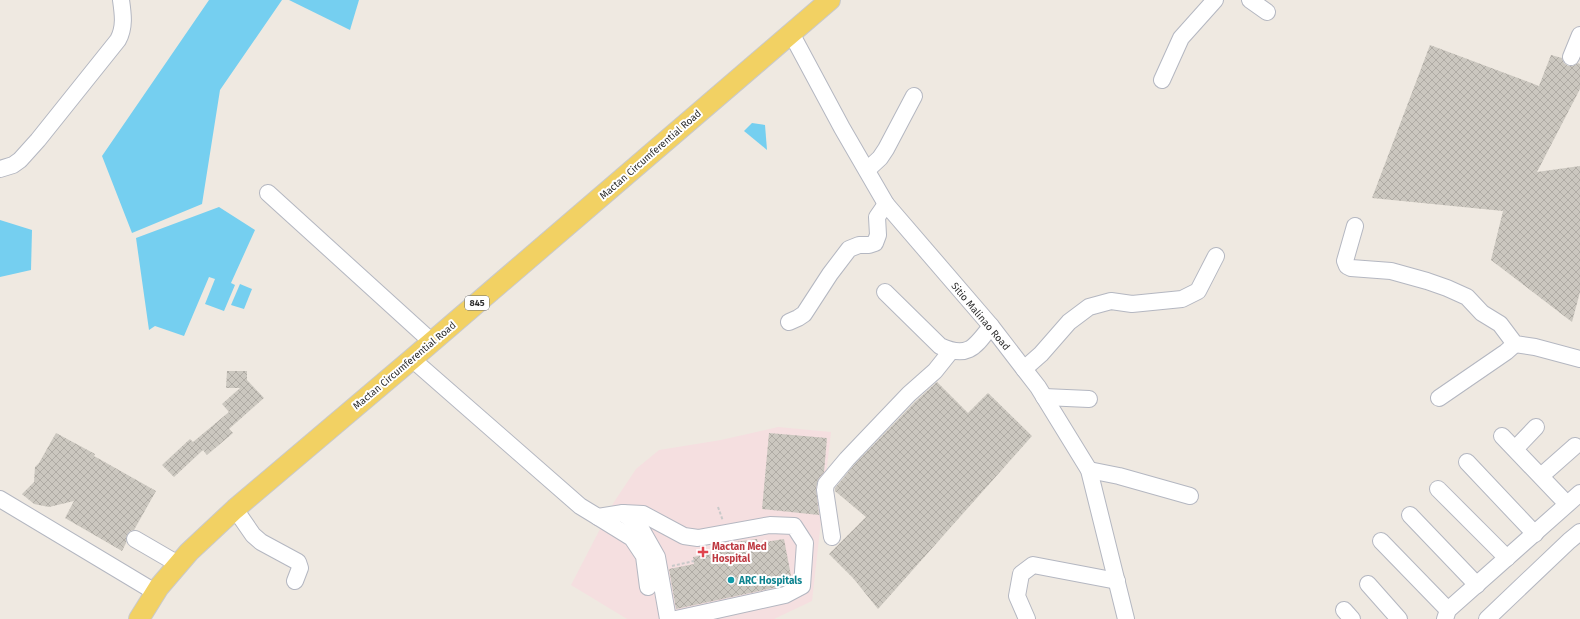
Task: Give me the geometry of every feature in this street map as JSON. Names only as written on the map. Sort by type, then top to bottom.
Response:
[{"type":"main road","name":"Mactan Circumferential Road","points":[[139,619],[156,592],[178,564],[235,509],[830,0]]},
{"type":"street","points":[[0,169],[13,165],[20,160],[38,140],[118,40],[122,33],[124,20],[121,0]]},
{"type":"street","points":[[1162,80],[1181,38],[1215,0]]},
{"type":"street","points":[[1250,0],[1267,12]]},
{"type":"street","name":"Sitio Malinao Road","points":[[791,33],[842,128],[886,204],[991,326],[1024,369],[1044,397],[1089,470],[1126,619]]},
{"type":"street","points":[[1571,58],[1580,35]]},
{"type":"street","points":[[867,170],[886,150],[914,96]]},
{"type":"street","points":[[268,193],[432,342]]},
{"type":"street","points":[[789,322],[804,314],[830,274],[850,249],[859,244],[875,243],[878,235],[877,217],[886,204]]},
{"type":"street","points":[[1356,226],[1345,261],[1351,268],[1391,271],[1427,281],[1454,291],[1466,297],[1482,313],[1500,324],[1515,344],[1534,347],[1580,360]]},
{"type":"street","points":[[1024,369],[1041,354],[1069,322],[1089,307],[1111,301],[1132,304],[1182,299],[1198,291],[1216,256]]},
{"type":"street","points":[[885,292],[940,346],[951,351],[961,352],[970,350],[977,345],[991,326]]},
{"type":"street","points":[[1438,398],[1506,352],[1515,344]]},
{"type":"street","points":[[832,537],[825,490],[826,484],[847,459],[909,394],[935,371],[951,351]]},
{"type":"street","points":[[412,359],[580,506],[632,538],[644,556],[648,587]]},
{"type":"street","points":[[1044,397],[1089,399]]},
{"type":"street","points":[[1515,449],[1536,427]]},
{"type":"street","points":[[1502,436],[1567,504]]},
{"type":"street","points":[[1541,476],[1575,446]]},
{"type":"street","points":[[1467,462],[1535,534]]},
{"type":"street","points":[[1089,470],[1119,476],[1190,496]]},
{"type":"street","points":[[1438,489],[1507,558]]},
{"type":"street","points":[[1381,541],[1447,614],[1477,585],[1580,493]]},
{"type":"street","points":[[0,499],[156,592]]},
{"type":"street","points":[[235,509],[253,535],[261,542],[298,562],[300,568],[295,581]]},
{"type":"street","points":[[598,517],[623,513],[642,514],[684,536],[698,538],[770,525],[794,526],[805,543],[802,586],[785,595],[676,619]]},
{"type":"street","points":[[623,513],[640,527],[657,558],[668,619]]},
{"type":"street","points":[[1410,515],[1477,585]]},
{"type":"street","points":[[1487,619],[1580,532]]},
{"type":"street","points":[[136,539],[178,564]]},
{"type":"street","points":[[1027,619],[1017,596],[1021,574],[1033,565],[1117,581]]},
{"type":"street","points":[[1368,584],[1399,619]]},
{"type":"path","points":[[718,507],[721,516]]},
{"type":"path","points":[[665,567],[694,561]]},
{"type":"shaded area","name":"Mactan Med Hospital","points":[[778,427],[831,432],[812,601],[774,619],[627,619],[571,585],[614,502],[636,469],[659,450],[721,440]]},
{"type":"water","points":[[209,0],[282,0],[220,90],[202,204],[132,233],[102,156]]},
{"type":"water","points":[[289,0],[359,0],[350,30]]},
{"type":"water","points":[[752,123],[765,125],[767,150],[744,131]]},
{"type":"water","points":[[219,207],[255,230],[231,283],[235,285],[224,311],[205,304],[215,279],[209,277],[184,336],[155,326],[149,330],[136,238]]},
{"type":"water","points":[[0,220],[32,230],[31,270],[0,277]]},
{"type":"water","points":[[240,284],[252,289],[244,309],[231,305]]},
{"type":"building","points":[[1430,45],[1539,86],[1551,55],[1562,58],[1564,63],[1568,66],[1573,66],[1578,63],[1580,64],[1580,89],[1537,172],[1580,166],[1580,292],[1572,322],[1491,260],[1503,211],[1372,198]]},
{"type":"building","points":[[227,371],[247,371],[247,380],[264,398],[229,429],[233,433],[207,455],[203,450],[174,477],[162,465],[190,439],[193,442],[229,412],[222,404],[240,388],[226,388]]},
{"type":"building","points":[[937,382],[968,413],[988,393],[1032,436],[878,609],[853,578],[829,554],[866,517],[835,491],[835,488],[854,465],[916,401]]},
{"type":"building","points":[[56,433],[95,454],[94,456],[156,491],[134,530],[130,531],[127,535],[126,543],[122,551],[65,518],[74,501],[49,507],[34,504],[22,494],[34,482],[35,467],[39,463]]},
{"type":"building","points":[[769,433],[827,438],[824,472],[819,478],[816,488],[819,515],[762,509]]},
{"type":"building","name":"ARC Hospitals","points":[[757,539],[758,543],[784,539],[792,581],[782,586],[676,609],[669,569],[694,564],[693,557],[715,553],[713,545]]},
{"type":"place","name":"Mactan Med Hospital","points":[[703,552]]},
{"type":"place","name":"ARC Hospitals","points":[[731,580]]}]
